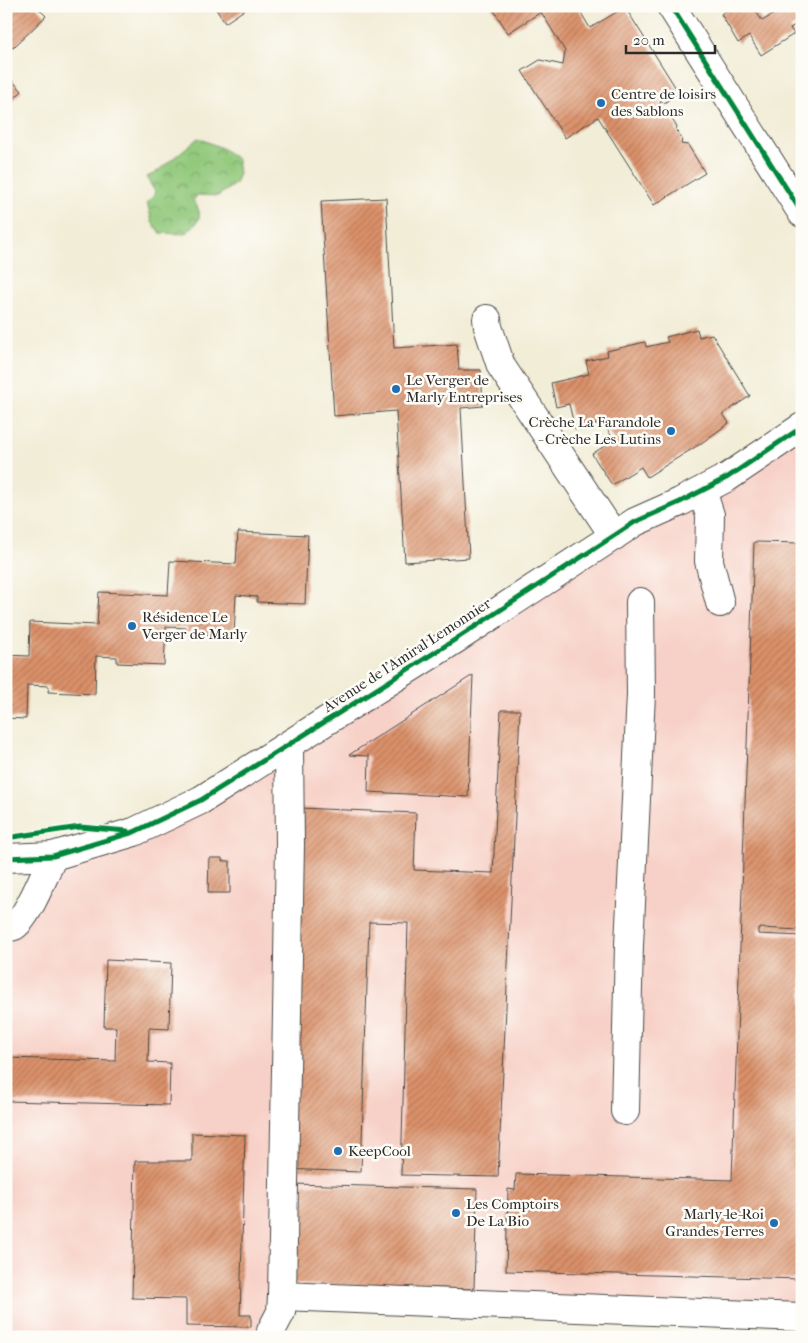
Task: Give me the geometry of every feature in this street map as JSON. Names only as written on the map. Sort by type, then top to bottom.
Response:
[{"type":"street","points":[[671,6],[802,214]]},
{"type":"street","points":[[487,319],[501,366],[614,536]]},
{"type":"street","name":"Avenue de l'Amiral Lemonnier","points":[[6,858],[53,856],[143,828],[201,800],[290,746],[635,522],[702,491],[749,464],[802,426]]},
{"type":"street","points":[[702,491],[710,515],[709,561],[720,603]]},
{"type":"street","points":[[625,1111],[629,945],[641,694],[640,602]]},
{"type":"street","points":[[271,1337],[280,1312],[282,1296],[290,874],[290,746]]},
{"type":"street","points":[[6,928],[14,926],[23,916],[53,856]]},
{"type":"street","points":[[282,1296],[802,1317]]},
{"type":"shaded area","points":[[802,427],[802,1317],[282,1296],[271,1337],[6,1337],[6,928],[53,856],[134,832]]},
{"type":"green space","points":[[198,138],[222,148],[237,159],[239,173],[235,184],[218,196],[197,195],[193,201],[199,211],[198,219],[185,234],[160,233],[152,222],[147,202],[156,193],[146,177],[154,174]]},
{"type":"building","points":[[6,6],[36,6],[46,16],[13,48],[6,44]]},
{"type":"building","points":[[214,6],[250,6],[225,23]]},
{"type":"building","name":"Centre de loisirs des Sablons","points":[[491,6],[577,6],[590,28],[625,7],[679,93],[664,103],[661,100],[659,107],[665,109],[677,127],[676,129],[682,139],[681,144],[688,145],[705,173],[654,205],[598,117],[565,138],[522,71],[540,60],[563,65],[565,51],[541,12],[508,33]]},
{"type":"building","points":[[733,6],[753,6],[762,21],[779,11],[776,6],[795,6],[802,17],[802,21],[790,28],[794,34],[761,55],[749,36],[738,43],[721,14]]},
{"type":"building","points":[[6,74],[22,91],[7,105],[10,108],[6,112]]},
{"type":"building","name":"Le Verger de Marly Entreprises","points":[[386,198],[394,348],[457,344],[459,370],[481,370],[483,406],[461,408],[469,558],[405,562],[396,411],[334,416],[321,201]]},
{"type":"building","points":[[697,329],[699,337],[712,334],[750,396],[723,414],[729,423],[700,444],[647,477],[641,467],[612,485],[592,454],[614,440],[603,423],[575,429],[569,404],[556,407],[551,383],[589,374],[586,361],[608,356],[607,351],[645,342],[646,347],[668,342],[666,337]]},
{"type":"building","name":"Résidence Le Verger de Marly","points":[[238,532],[308,535],[305,604],[257,602],[257,597],[236,595],[234,636],[187,634],[187,628],[166,627],[164,665],[117,663],[117,657],[96,656],[95,694],[48,692],[49,686],[27,685],[26,719],[6,718],[6,655],[29,656],[30,622],[97,625],[99,592],[168,595],[170,561],[236,564]]},
{"type":"building","points":[[754,542],[802,543],[802,930],[758,928],[758,934],[802,936],[802,1279],[506,1271],[508,1189],[515,1190],[516,1174],[732,1180]]},
{"type":"building","points":[[473,675],[468,797],[368,792],[369,756],[349,755]]},
{"type":"building","points":[[501,710],[520,710],[498,1177],[401,1175],[408,923],[369,922],[361,1172],[284,1169],[299,808],[416,813],[414,870],[493,873]]},
{"type":"building","points":[[209,858],[222,858],[222,861],[230,861],[230,893],[208,893]]},
{"type":"building","points":[[106,960],[171,963],[169,1029],[149,1028],[148,1062],[170,1063],[169,1105],[6,1101],[6,1058],[115,1061],[116,1027],[104,1027]]},
{"type":"building","points":[[192,1133],[245,1135],[240,1315],[251,1315],[251,1327],[186,1326],[186,1299],[132,1298],[135,1161],[192,1161]]},
{"type":"building","points":[[292,1184],[477,1189],[474,1289],[289,1284]]},
{"type":"cycle path","points":[[671,6],[802,213]]},
{"type":"cycle path","points":[[6,858],[53,856],[134,832],[201,800],[456,639],[635,522],[680,502],[728,477],[802,427]]},
{"type":"cycle path","points":[[6,838],[80,827],[127,831]]},
{"type":"place","name":"Centre de loisirs des Sablons","points":[[601,103]]},
{"type":"place","name":"Le Verger de Marly Entreprises","points":[[396,389]]},
{"type":"place","name":"Crèche La Farandole - Crèche Les Lutins","points":[[671,431]]},
{"type":"place","name":"Résidence Le Verger de Marly","points":[[132,626]]},
{"type":"place","name":"KeepCool","points":[[338,1151]]},
{"type":"place","name":"Les Comptoirs De La Bio","points":[[456,1213]]},
{"type":"place","name":"Marly-le-Roi Grandes Terres","points":[[774,1223]]}]
